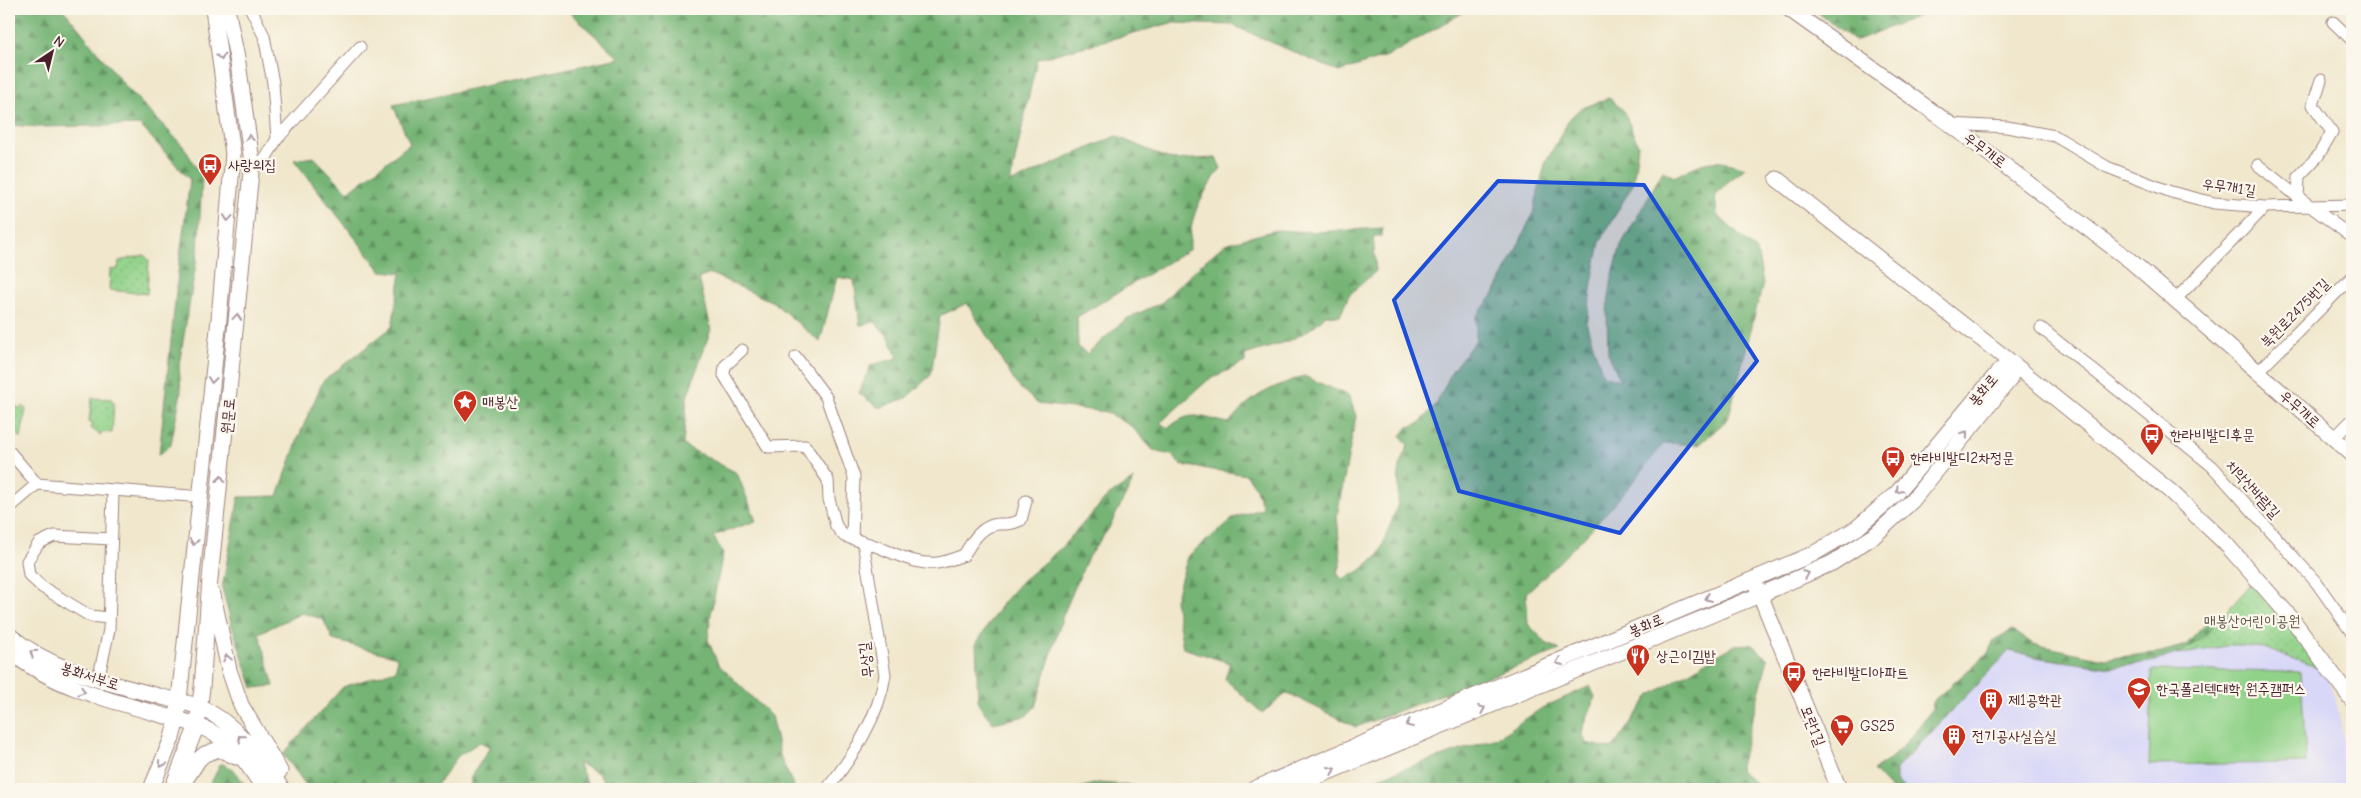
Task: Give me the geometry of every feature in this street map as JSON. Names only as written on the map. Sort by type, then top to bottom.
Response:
[{"type":"street","name":"원문로","points":[[151,789],[172,738],[177,719],[219,319],[233,154],[213,9]]},
{"type":"street","name":"원문로","points":[[172,789],[197,725],[200,707],[210,579],[252,162],[238,63],[227,9]]},
{"type":"street","points":[[251,9],[264,36],[273,83],[277,139]]},
{"type":"street","name":"우무개로","points":[[1789,9],[1950,124],[2132,262],[2352,454]]},
{"type":"street","points":[[2333,22],[2352,40]]},
{"type":"street","points":[[252,162],[264,161],[277,139],[360,47]]},
{"type":"street","points":[[2298,197],[2298,176],[2318,156],[2332,132],[2313,105],[2321,80]]},
{"type":"street","name":"우무개1길","points":[[1950,124],[2007,127],[2055,136],[2107,167],[2171,192],[2214,203],[2265,207],[2352,205]]},
{"type":"street","points":[[2258,165],[2352,237]]},
{"type":"street","points":[[1777,178],[2012,363],[2170,492],[2225,543],[2292,619],[2350,692]]},
{"type":"street","points":[[2175,300],[2265,207]]},
{"type":"street","name":"북원로2475번길","points":[[2259,371],[2352,276]]},
{"type":"street","name":"치악산바람길","points":[[2041,328],[2212,466],[2316,582],[2352,633]]},
{"type":"street","points":[[742,350],[725,366],[724,375],[768,447],[805,446],[828,480],[829,499],[836,526],[844,536],[879,546],[905,557],[937,563],[964,556],[976,536],[987,527],[997,524],[1010,525],[1021,520],[1026,501]]},
{"type":"street","name":"무상길","points":[[796,357],[826,397],[854,477],[857,540],[885,675],[882,696],[873,718],[844,768],[827,789]]},
{"type":"street","name":"봉화로","points":[[1254,789],[1813,554],[1857,528],[1897,494],[2000,370],[2012,363]]},
{"type":"street","name":"봉화로","points":[[1287,789],[1762,594],[1832,563],[1874,536],[1912,501],[2010,379],[2012,363]]},
{"type":"street","name":"우무개로","points":[[2333,439],[2352,420]]},
{"type":"street","points":[[9,451],[37,484],[112,492],[190,496]]},
{"type":"street","points":[[9,508],[37,484]]},
{"type":"street","points":[[98,680],[109,618],[112,492]]},
{"type":"street","points":[[109,618],[90,616],[42,587],[29,575],[27,561],[39,543],[54,536],[111,539]]},
{"type":"street","points":[[210,579],[230,670],[241,705],[291,789]]},
{"type":"street","name":"모란1길","points":[[1753,579],[1762,594],[1838,789]]},
{"type":"street","name":"봉화서부로","points":[[9,635],[35,654],[56,666],[98,680],[200,707]]},
{"type":"street","name":"봉화서부로","points":[[9,651],[23,662],[60,684],[197,725]]},
{"type":"street","points":[[200,707],[251,746],[282,789]]},
{"type":"street","points":[[197,725],[215,733],[238,750],[264,789]]},
{"type":"street","points":[[179,789],[199,759],[205,754],[219,749],[232,753],[254,773]]},
{"type":"highlighted area","points":[[1498,181],[1644,185],[1757,361],[1620,533],[1459,491],[1394,300]]},
{"type":"shaded area","name":"한국폴리텍대학 원주캠퍼스","points":[[2010,635],[2042,651],[2104,665],[2231,645],[2264,648],[2326,671],[2335,695],[2346,750],[2344,761],[2352,777],[2352,789],[1896,789],[1883,777]]},
{"type":"green space","points":[[9,9],[63,9],[126,87],[184,147],[202,178],[198,252],[179,365],[181,392],[171,444],[159,455],[179,264],[190,180],[140,125],[40,127],[9,125]]},
{"type":"green space","points":[[566,9],[1469,9],[1390,55],[1339,72],[1232,25],[1171,23],[1037,59],[1010,183],[1116,136],[1172,160],[1216,158],[1221,168],[1208,187],[1194,215],[1190,249],[1077,317],[1078,347],[1087,354],[1126,319],[1161,303],[1200,265],[1225,244],[1276,230],[1314,232],[1383,228],[1382,236],[1373,236],[1376,271],[1349,295],[1340,316],[1326,315],[1297,337],[1245,355],[1245,362],[1208,380],[1160,423],[1168,428],[1184,418],[1197,416],[1229,423],[1253,399],[1281,384],[1304,376],[1349,396],[1356,416],[1337,516],[1341,564],[1337,574],[1343,579],[1358,572],[1379,555],[1398,504],[1399,466],[1408,445],[1401,436],[1408,427],[1420,423],[1437,403],[1453,369],[1476,340],[1476,317],[1494,294],[1533,213],[1545,164],[1570,118],[1580,109],[1609,98],[1624,111],[1638,145],[1633,184],[1600,242],[1592,282],[1587,326],[1603,375],[1620,380],[1608,353],[1607,311],[1612,278],[1621,245],[1663,171],[1674,177],[1708,162],[1724,163],[1746,168],[1729,181],[1715,196],[1717,215],[1757,251],[1763,283],[1728,419],[1699,445],[1664,443],[1599,521],[1526,593],[1528,624],[1546,643],[1560,650],[1356,727],[1287,693],[1262,713],[1225,679],[1230,663],[1183,648],[1175,600],[1188,556],[1234,518],[1263,508],[1255,487],[1247,475],[1181,465],[1172,455],[1154,451],[1131,426],[1106,412],[1038,404],[1016,384],[967,303],[940,316],[931,375],[906,398],[879,408],[859,393],[871,365],[898,358],[889,337],[875,322],[860,325],[854,280],[837,277],[820,342],[773,302],[711,274],[699,278],[711,329],[687,397],[683,445],[737,473],[756,521],[713,536],[723,553],[711,613],[708,640],[718,664],[771,716],[781,759],[795,789],[608,789],[598,773],[578,763],[590,789],[470,789],[471,777],[490,747],[480,742],[458,756],[434,789],[309,789],[283,754],[343,687],[396,670],[397,657],[333,640],[323,619],[302,613],[259,633],[274,686],[253,688],[232,626],[222,588],[239,497],[278,496],[299,436],[323,381],[392,327],[401,273],[381,271],[294,160],[314,157],[348,192],[410,144],[393,105],[619,58]]},
{"type":"green space","points":[[1813,9],[1936,9],[1855,41]]},
{"type":"green space","points":[[144,255],[149,260],[147,294],[109,290],[110,270],[118,269],[119,261]]},
{"type":"green space","points":[[92,398],[111,399],[114,402],[112,433],[102,432],[100,435],[91,428],[93,424],[89,421]]},
{"type":"green space","points":[[17,406],[20,409],[23,406],[26,409],[21,438],[9,424],[9,412]]},
{"type":"green space","points":[[1134,479],[1109,528],[1088,557],[1063,615],[1035,707],[1026,716],[993,723],[978,704],[976,644],[1004,601],[1022,581],[1060,549],[1108,496]]},
{"type":"green space","name":"매봉산어린이공원","points":[[2253,582],[2326,671],[2264,648],[2231,645],[2177,655],[2203,638]]},
{"type":"green space","points":[[2214,615],[2227,618],[2208,644],[2155,661],[2111,668],[2035,657],[2010,650],[1896,769],[1896,781],[1906,789],[1891,789],[1873,770],[1890,759],[1905,743],[1932,710],[1932,702],[1988,653],[1994,640],[2012,630],[2033,644],[2104,659],[2161,652],[2186,645]]},
{"type":"green space","points":[[1751,644],[1768,659],[1739,770],[1763,789],[1344,789],[1497,738],[1542,708],[1590,686],[1595,697],[1582,732],[1586,743],[1612,749],[1649,696],[1735,645]]},
{"type":"green space","points":[[2152,670],[2301,672],[2306,763],[2149,765]]},
{"type":"green space","points":[[221,763],[235,771],[248,789],[208,789]]},
{"type":"green space","points":[[1098,783],[1184,789],[1075,789]]},
{"type":"place","name":"사랑의집","points":[[210,186]]},
{"type":"place","name":"매봉산","points":[[465,423]]},
{"type":"place","name":"한라비발디후문","points":[[2152,456]]},
{"type":"place","name":"한라비발디2차정문","points":[[1893,479]]},
{"type":"place","name":"상근이김밥","points":[[1638,677]]},
{"type":"place","name":"한라비발디아파트","points":[[1794,694]]},
{"type":"place","name":"한국폴리텍대학 원주캠퍼스","points":[[2139,710]]},
{"type":"place","name":"제1공학관","points":[[1991,721]]},
{"type":"place","name":"GS25","points":[[1842,747]]},
{"type":"place","name":"전기공사실습실","points":[[1954,757]]}]
